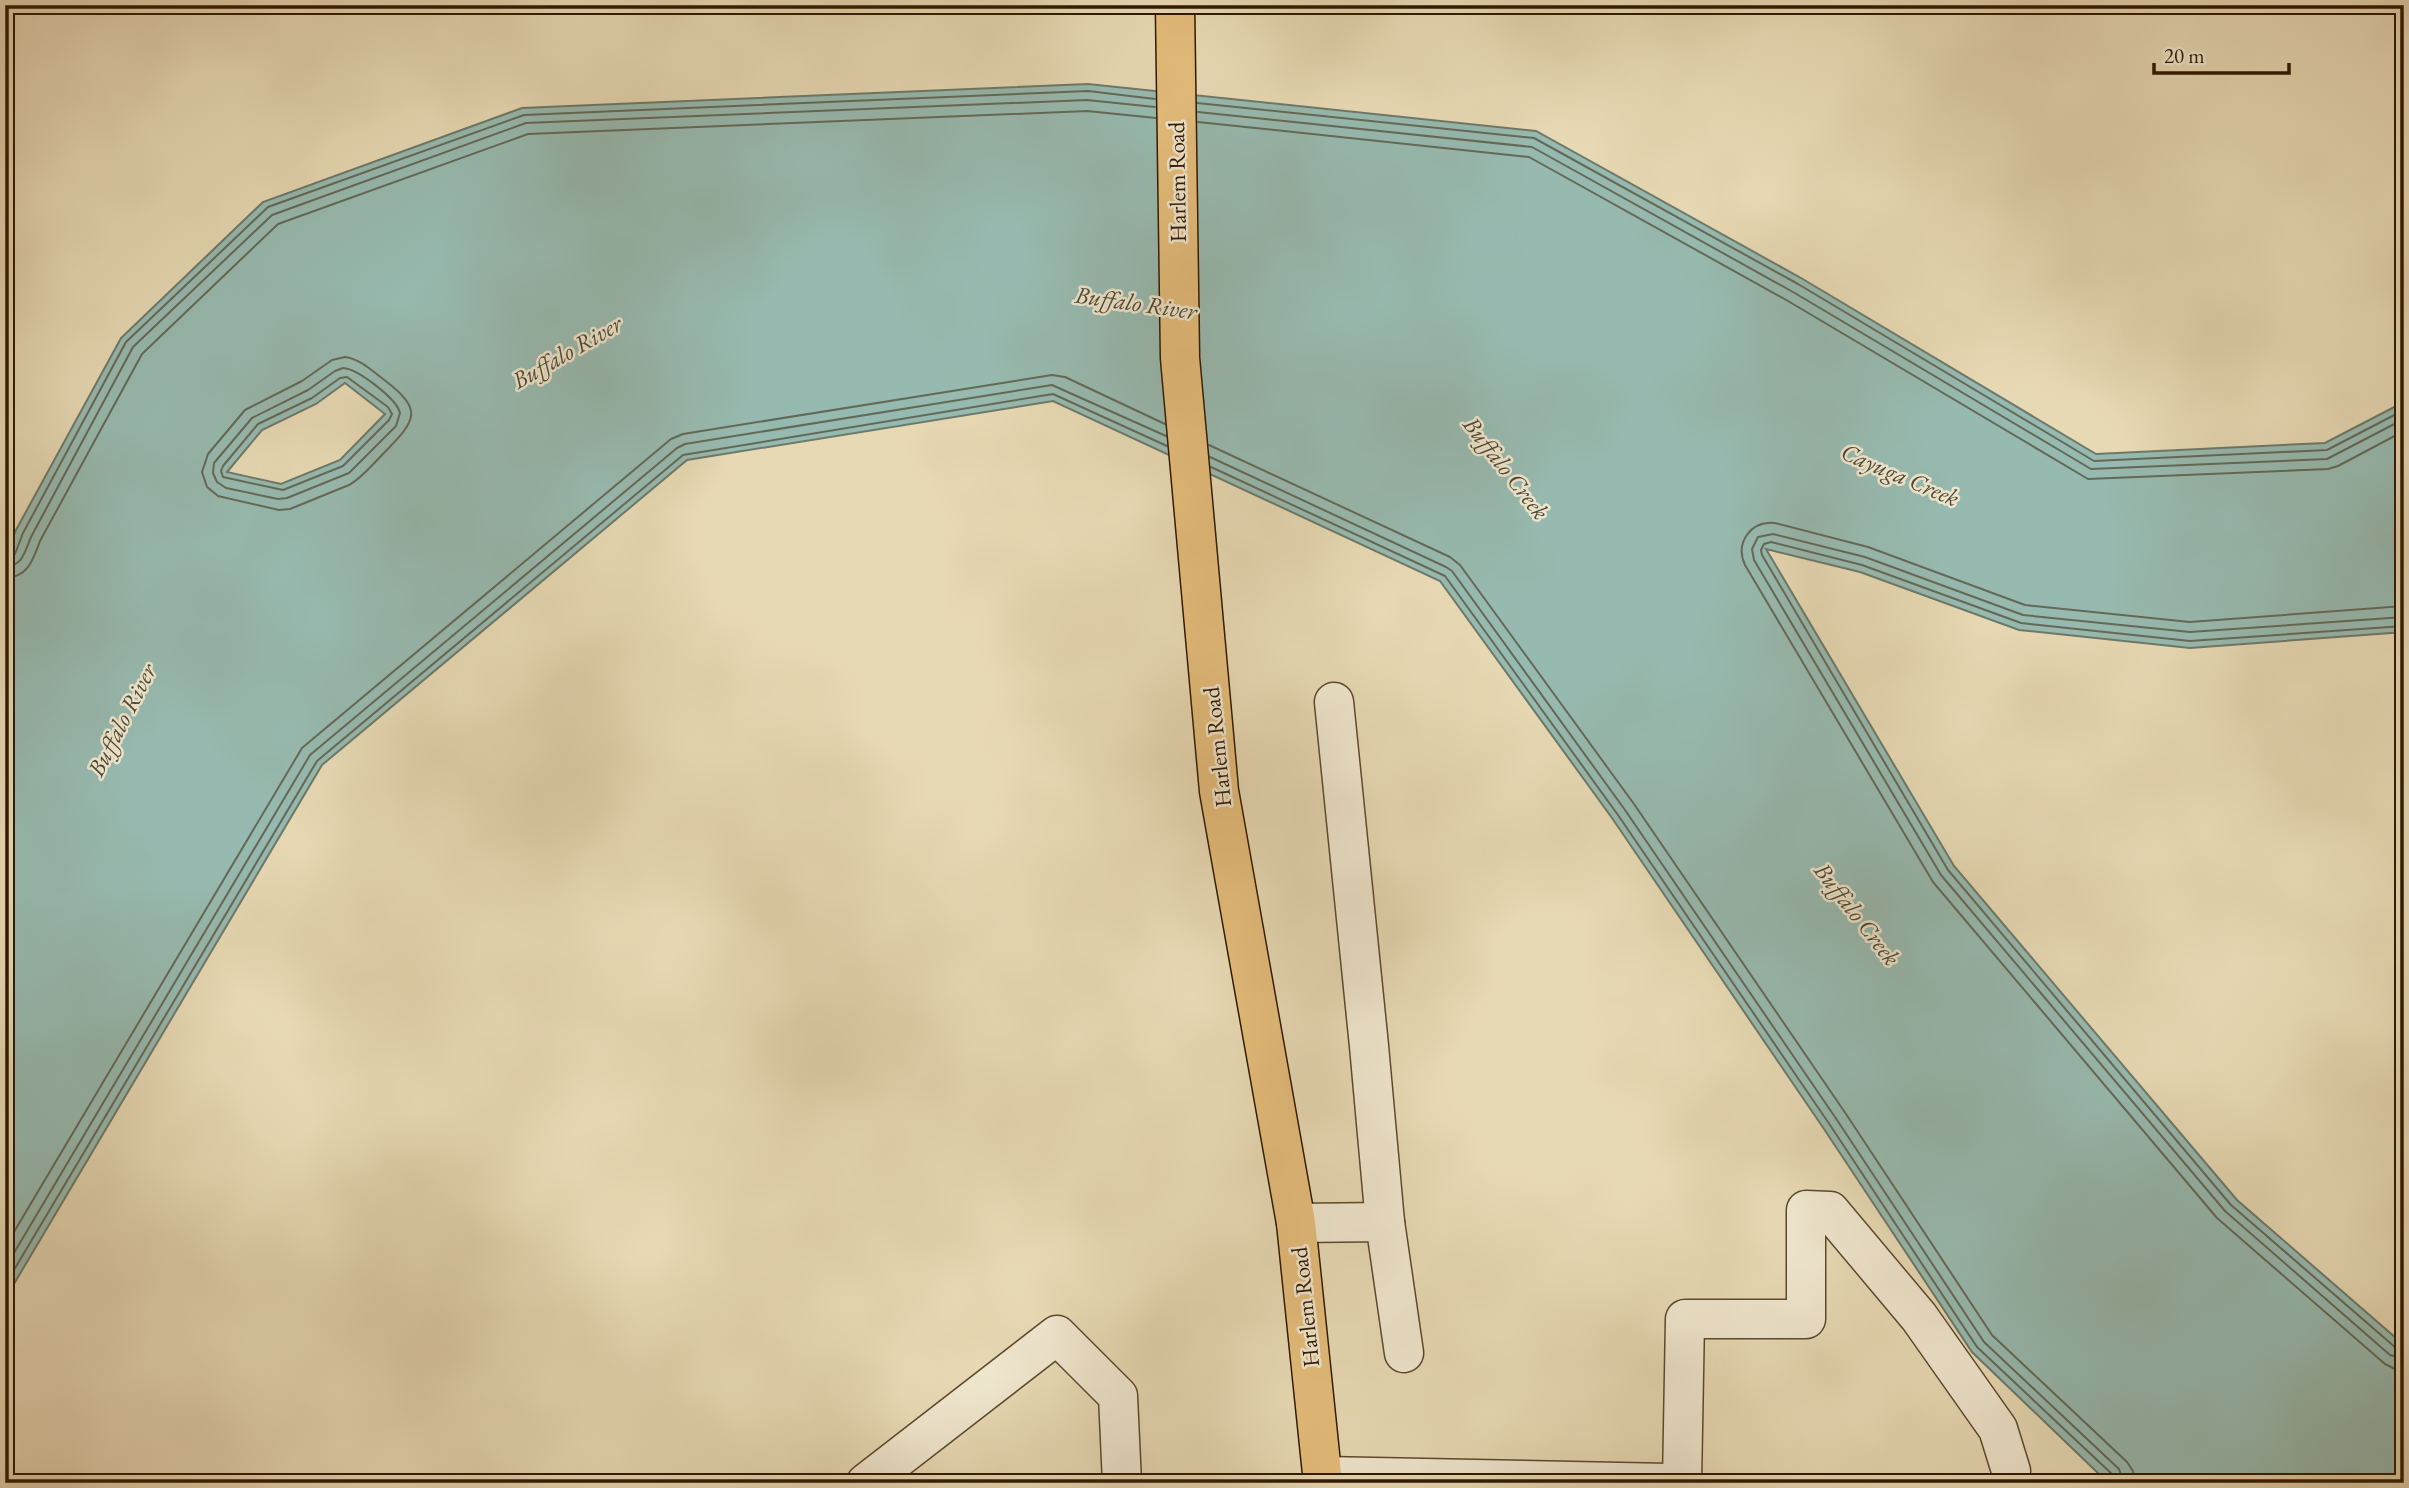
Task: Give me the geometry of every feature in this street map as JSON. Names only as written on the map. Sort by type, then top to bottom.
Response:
[{"type":"main road","name":"Harlem Road","points":[[1175,5],[1180,358],[1219,791],[1296,1223],[1323,1479]]},
{"type":"lane","points":[[1334,702],[1385,1222],[1404,1353]]},
{"type":"lane","points":[[1682,1483],[1685,1319],[1807,1319],[1807,1210],[1830,1211],[1919,1317],[1998,1429],[2011,1471],[2010,1483]]},
{"type":"lane","points":[[1296,1223],[1385,1222]]},
{"type":"lane","points":[[866,1483],[1057,1335],[1118,1396],[1122,1483]]},
{"type":"lane","points":[[1323,1479],[1668,1483]]},
{"type":"water","points":[[1088,84],[1536,131],[1801,278],[2096,454],[2325,443],[2404,402],[2404,632],[2190,648],[2019,630],[1860,572],[1766,549],[1954,866],[2237,1200],[2404,1345],[2404,1483],[2113,1483],[2101,1476],[1972,1352],[1612,818],[1440,581],[1053,401],[687,460],[322,765],[5,1299],[5,559],[16,530],[121,338],[263,202],[522,108]],"holes":[[[345,383],[385,414],[340,460],[281,484],[227,472],[262,430],[316,404]]]},
{"type":"water label","name":"Buffalo River","points":[[1136,303]]},
{"type":"water label","name":"Buffalo River","points":[[567,352]]},
{"type":"water label","name":"Buffalo Creek","points":[[1506,468]]},
{"type":"water label","name":"Cayuga Creek","points":[[1900,475]]},
{"type":"water label","name":"Buffalo River","points":[[122,720]]},
{"type":"water label","name":"Buffalo Creek","points":[[1857,914]]}]
